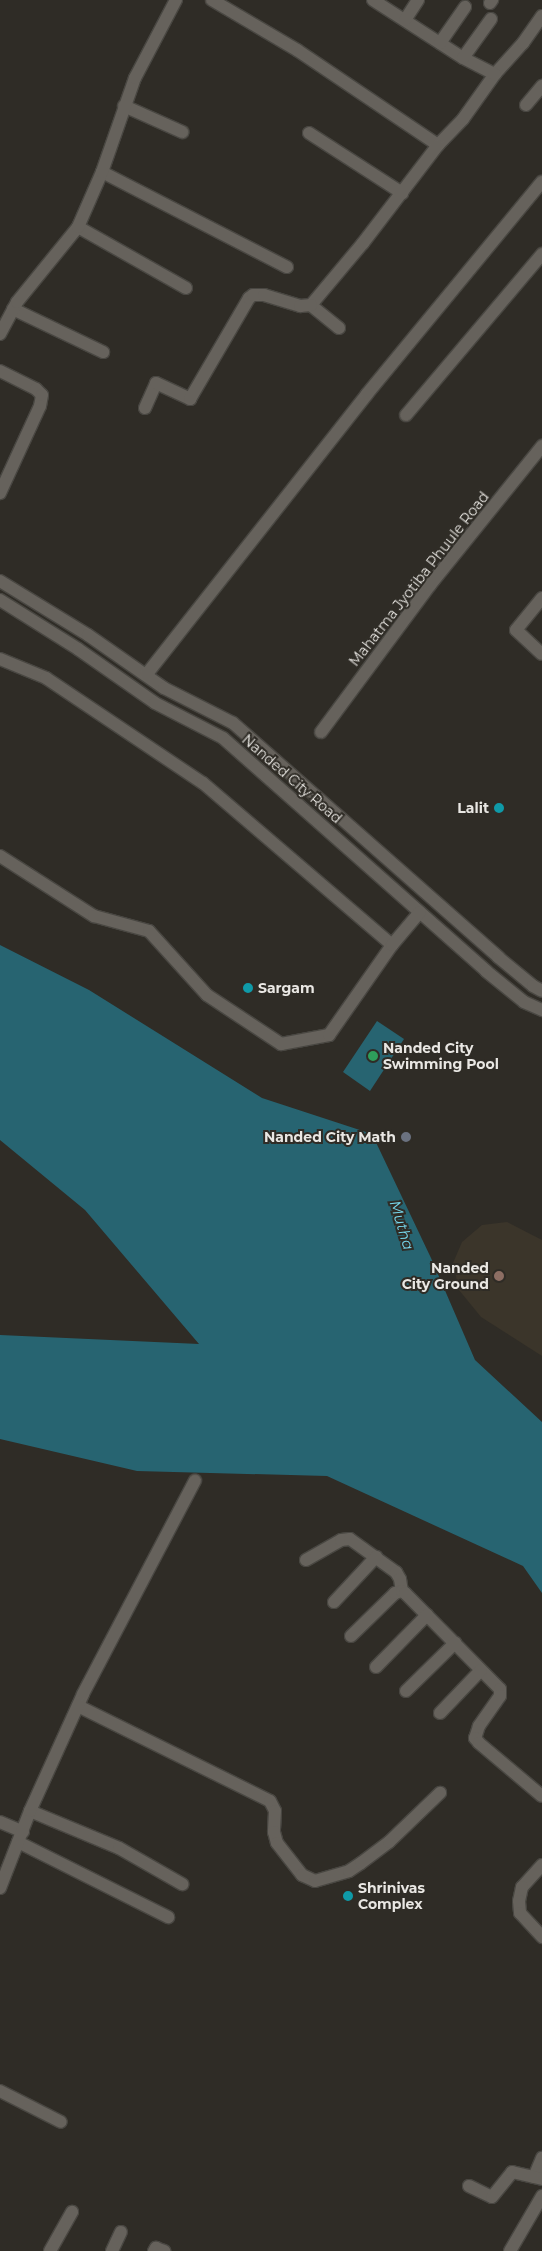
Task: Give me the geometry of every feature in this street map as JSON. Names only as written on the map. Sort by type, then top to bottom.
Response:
[{"type":"street","points":[[0,334],[13,309],[78,227],[102,172],[135,78],[176,0]]},
{"type":"street","points":[[212,0],[297,50],[438,146]]},
{"type":"street","points":[[373,0],[463,58],[495,74]]},
{"type":"street","points":[[405,20],[418,0]]},
{"type":"street","points":[[440,43],[465,7]]},
{"type":"street","points":[[311,305],[438,146],[463,119],[495,74],[523,43],[542,16]]},
{"type":"street","points":[[463,58],[491,19]]},
{"type":"street","points":[[526,105],[542,86]]},
{"type":"street","points":[[124,106],[182,132]]},
{"type":"street","points":[[309,132],[402,193]]},
{"type":"street","points":[[102,172],[287,267]]},
{"type":"street","points":[[146,675],[361,402],[542,182]]},
{"type":"street","points":[[78,227],[186,288]]},
{"type":"street","points":[[406,415],[542,254]]},
{"type":"street","points":[[145,408],[156,383],[190,399],[249,298],[254,294],[264,294],[300,306],[311,305],[339,328]]},
{"type":"street","points":[[13,309],[103,352]]},
{"type":"street","points":[[0,371],[36,389],[42,395],[40,406],[0,493]]},
{"type":"street","name":"Mahatma Jyotiba Phuule Road","points":[[321,732],[430,585],[542,446]]},
{"type":"street","name":"Nanded City Road","points":[[0,581],[42,605],[164,688],[233,723],[498,957],[533,986],[542,991]]},
{"type":"street","name":"Nanded City Road","points":[[0,600],[78,649],[156,703],[222,738],[524,1002],[542,1010]]},
{"type":"street","points":[[540,605],[516,630],[542,654]]},
{"type":"street","points":[[0,659],[46,678],[203,783],[392,945]]},
{"type":"street","points":[[200,726],[206,710]]},
{"type":"street","points":[[0,856],[94,916],[149,932],[207,995],[281,1044],[329,1035],[392,945],[420,912]]},
{"type":"street","points":[[0,1888],[30,1812],[78,1706],[195,1480]]},
{"type":"street","points":[[306,1560],[346,1539],[357,1543],[399,1576],[402,1591],[496,1684],[501,1693],[477,1729],[477,1740],[542,1796]]},
{"type":"street","points":[[334,1602],[376,1557]]},
{"type":"street","points":[[351,1636],[392,1597],[402,1591]]},
{"type":"street","points":[[376,1667],[427,1615]]},
{"type":"street","points":[[406,1690],[455,1644]]},
{"type":"street","points":[[440,1712],[481,1670]]},
{"type":"street","points":[[78,1706],[270,1801],[275,1810],[274,1832],[277,1843],[302,1875],[315,1881],[349,1871],[361,1863],[389,1842],[440,1793]]},
{"type":"street","points":[[30,1812],[119,1848],[182,1884]]},
{"type":"street","points":[[0,1822],[20,1837],[168,1918]]},
{"type":"street","points":[[542,1865],[522,1887],[519,1901],[520,1913],[542,1938]]},
{"type":"street","points":[[0,2091],[61,2122]]},
{"type":"street","points":[[469,2186],[492,2197],[512,2172],[538,2178],[542,2158]]},
{"type":"street","points":[[510,2251],[542,2196]]},
{"type":"street","points":[[50,2251],[72,2212]]},
{"type":"street","points":[[112,2251],[121,2232]]},
{"type":"street","points":[[154,2251],[156,2248],[164,2251]]},
{"type":"shaded area","name":"Nanded City Ground","points":[[507,1222],[542,1240],[542,1356],[481,1317],[459,1290],[453,1263],[462,1242],[482,1225]]},
{"type":"water","name":"Mutha","points":[[0,945],[89,990],[262,1098],[372,1134],[431,1258],[475,1360],[542,1422],[542,1593],[523,1566],[327,1476],[137,1471],[0,1439],[0,1335],[199,1344],[85,1210],[0,1140]]},
{"type":"water","name":"Nanded City Swimming Pool","points":[[377,1021],[404,1039],[370,1091],[343,1072]]},
{"type":"place","name":"Lalit","points":[[499,808]]},
{"type":"place","name":"Sargam","points":[[248,988]]},
{"type":"place","name":"Nanded City Swimming Pool","points":[[373,1056]]},
{"type":"place","name":"Nanded City Math","points":[[406,1137]]},
{"type":"place","name":"Nanded City Ground","points":[[499,1276]]},
{"type":"place","name":"Shrinivas Complex","points":[[348,1896]]}]
